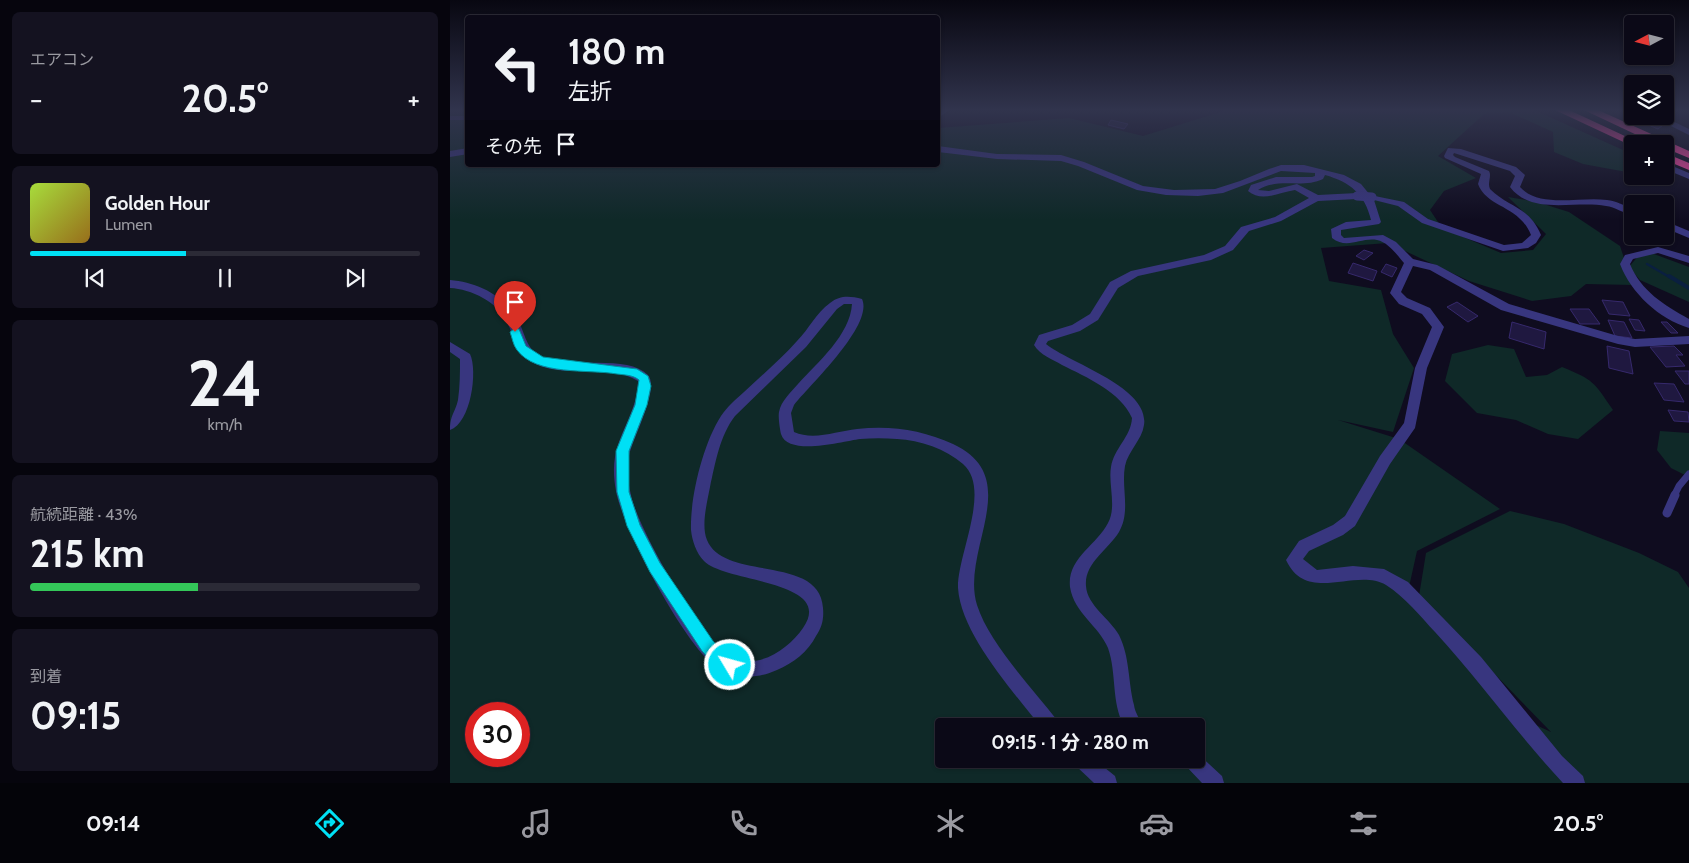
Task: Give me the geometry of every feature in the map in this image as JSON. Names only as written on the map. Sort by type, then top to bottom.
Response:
[{"type":"highway","points":[[1674,148],[1689,155]]},
{"type":"highway","points":[[1674,160],[1689,167]]},
{"type":"street","points":[[940,149],[1007,157],[1034,155],[1071,160],[1128,184],[1162,192],[1191,193],[1229,189],[1274,168],[1304,167],[1344,176],[1358,184],[1375,215],[1376,222],[1369,224],[1345,224],[1336,229],[1336,236],[1348,242],[1367,237],[1379,238],[1392,244],[1410,262],[1433,267],[1505,307],[1609,337],[1635,343],[1689,340]]},
{"type":"street","points":[[1128,718],[1126,715],[1118,656],[1114,642],[1101,621],[1087,609],[1077,589],[1079,575],[1086,559],[1116,525],[1118,465],[1135,432],[1138,418],[1133,407],[1112,387],[1048,352],[1040,345],[1043,338],[1050,334],[1076,328],[1094,317],[1114,285],[1135,273],[1218,254],[1229,248],[1245,229],[1278,219],[1316,198],[1372,197],[1401,204],[1425,221],[1497,246],[1518,248],[1532,241],[1536,235],[1534,227],[1527,218],[1518,210],[1494,198],[1486,191],[1483,184],[1486,173],[1448,156],[1451,150],[1458,150],[1513,169],[1520,174],[1515,186],[1517,191],[1527,196],[1558,202],[1606,203],[1624,209]]},
{"type":"street","points":[[450,154],[465,152]]},
{"type":"street","points":[[1674,170],[1689,176]]},
{"type":"street","points":[[1316,198],[1298,188],[1267,195],[1260,195],[1253,190],[1276,180],[1314,180],[1320,177],[1320,171]]},
{"type":"street","points":[[1674,228],[1689,234]]},
{"type":"street","points":[[1689,260],[1658,250],[1629,257],[1626,264],[1628,274],[1653,304],[1689,324]]},
{"type":"street","points":[[1410,262],[1396,293],[1403,301],[1426,311],[1438,327],[1421,368],[1410,424],[1385,460],[1350,521],[1338,530],[1304,546],[1294,560],[1301,568],[1315,577],[1353,573],[1384,576],[1403,587],[1475,663],[1556,762],[1576,783]]},
{"type":"street","points":[[450,284],[464,283],[487,295],[509,315],[521,348],[540,361],[565,366],[628,371],[637,373],[644,379],[645,386],[641,405],[622,451],[623,492],[634,526],[655,568],[708,646],[721,661],[740,668],[763,669],[785,658],[806,637],[816,620],[817,605],[813,593],[800,585],[733,569],[710,557],[699,539],[698,513],[715,439],[726,417],[809,337],[830,308],[840,300],[851,299],[858,302],[860,308],[857,318],[844,339],[789,403],[785,413],[788,435],[796,440],[806,441],[859,434],[895,433],[952,449],[971,464],[979,476],[983,495],[981,519],[967,566],[965,589],[970,610],[984,637],[1045,718]]},
{"type":"street","points":[[450,346],[466,357],[464,407],[457,420],[450,425]]},
{"type":"street","points":[[1092,768],[1108,783]]},
{"type":"street","points":[[1200,768],[1215,783]]},
{"type":"lane","points":[[1667,512],[1679,486],[1689,474]]},
{"type":"green space","points":[[450,147],[465,147],[465,167],[921,168],[918,167],[940,167],[940,147],[1448,147],[1438,156],[1476,178],[1444,191],[1430,210],[1442,228],[1501,253],[1533,250],[1546,234],[1508,197],[1537,202],[1569,212],[1620,246],[1633,285],[1586,284],[1571,296],[1532,301],[1469,281],[1388,243],[1321,248],[1329,281],[1381,290],[1393,334],[1414,368],[1393,432],[1338,420],[1399,439],[1500,509],[1417,551],[1407,596],[1536,725],[1551,732],[1419,596],[1426,553],[1510,511],[1564,524],[1639,553],[1678,572],[1689,588],[1689,783],[450,783]]},
{"type":"green space","points":[[1554,147],[1615,147],[1624,150],[1624,172],[1583,164],[1554,152]]},
{"type":"green space","points":[[1654,254],[1689,267],[1689,302],[1640,280],[1629,267],[1639,255]]},
{"type":"green space","points":[[1488,345],[1514,349],[1526,377],[1547,375],[1562,367],[1581,375],[1597,388],[1613,410],[1578,439],[1548,434],[1516,420],[1477,413],[1445,381],[1452,354]]},
{"type":"green space","points":[[1660,431],[1689,433],[1689,477],[1671,468],[1657,450]]},
{"type":"building","points":[[1364,250],[1373,253],[1364,260],[1356,256]]},
{"type":"building","points":[[1353,263],[1377,271],[1373,281],[1348,273]]},
{"type":"building","points":[[1386,264],[1397,268],[1392,277],[1381,272]]},
{"type":"building","points":[[1602,300],[1623,302],[1630,316],[1609,314]]},
{"type":"building","points":[[1457,302],[1478,316],[1468,322],[1447,307]]},
{"type":"building","points":[[1570,309],[1589,309],[1600,324],[1580,324]]},
{"type":"building","points":[[1629,319],[1639,320],[1645,331],[1635,330]]},
{"type":"building","points":[[1608,320],[1624,322],[1632,338],[1615,336]]},
{"type":"building","points":[[1512,322],[1546,332],[1544,349],[1509,338]]},
{"type":"building","points":[[1661,322],[1667,322],[1678,333],[1671,333]]},
{"type":"building","points":[[1607,346],[1629,351],[1633,374],[1609,368]]},
{"type":"building","points":[[1674,346],[1683,355],[1676,355],[1685,366],[1666,367],[1650,347]]},
{"type":"building","points":[[1675,371],[1689,371],[1689,384],[1685,384]]},
{"type":"building","points":[[1654,383],[1674,384],[1684,402],[1664,400]]},
{"type":"building","points":[[1668,410],[1688,412],[1689,422],[1674,421]]},
{"type":"waterway","points":[[1647,264],[1671,278]]},
{"type":"waterway","points":[[1669,276],[1689,288]]},
{"type":"route","points":[[515,332],[521,348],[540,361],[565,366],[609,368],[637,373],[644,379],[645,386],[641,405],[622,451],[623,492],[634,526],[655,568],[708,646],[721,661],[730,665]]}]
